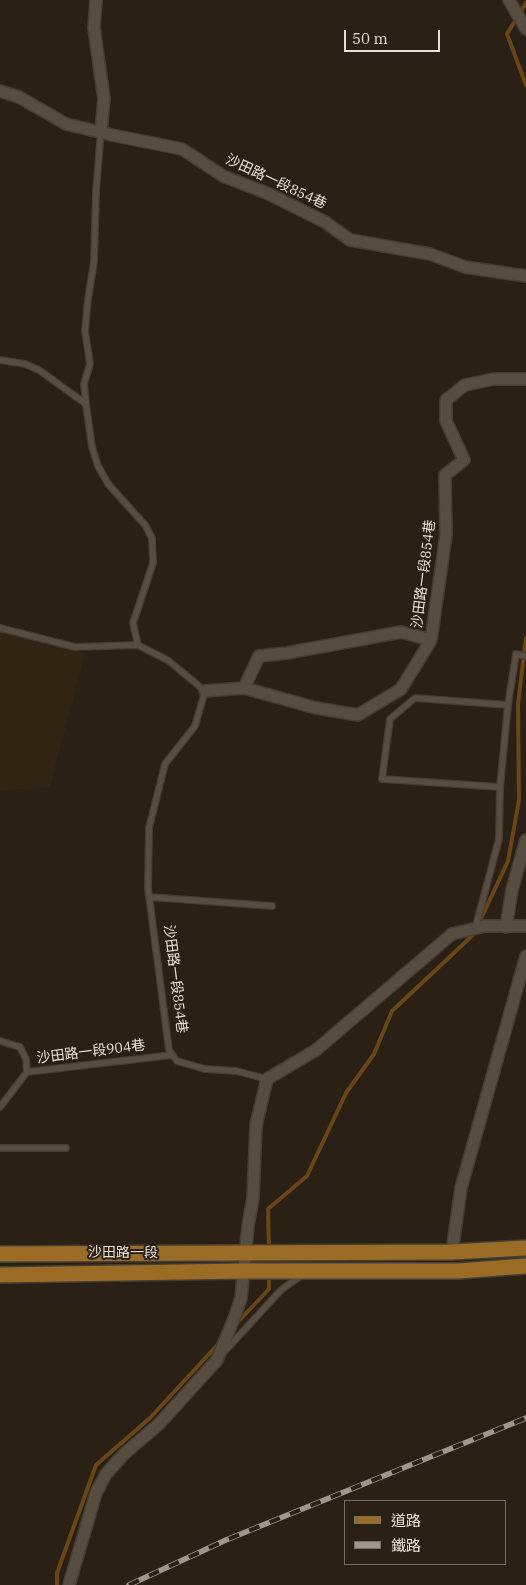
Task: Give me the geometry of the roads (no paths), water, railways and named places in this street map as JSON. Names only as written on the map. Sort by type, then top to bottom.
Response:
[{"type":"main road","points":[[452,1252],[526,1248]]},
{"type":"main road","name":"沙田路一段","points":[[0,1254],[452,1252]]},
{"type":"main road","points":[[308,1271],[458,1271],[526,1266]]},
{"type":"main road","name":"沙田路一段","points":[[0,1275],[308,1271]]},
{"type":"street","points":[[96,0],[94,28],[104,99],[101,131]]},
{"type":"street","points":[[509,0],[526,28]]},
{"type":"street","name":"沙田路一段854巷","points":[[0,91],[19,97],[66,124],[182,149],[223,176],[269,194],[325,222],[350,240],[430,254],[465,267],[526,276]]},
{"type":"street","name":"沙田路一段854巷","points":[[205,691],[244,688],[316,708],[358,715],[400,689],[431,640],[446,535],[445,475],[464,460],[446,421],[446,400],[465,385],[494,379],[526,380]]},
{"type":"street","name":"沙田路一段854巷","points":[[244,688],[259,656],[287,653],[401,632],[431,640]]},
{"type":"street","points":[[506,927],[512,890],[526,840]]},
{"type":"street","points":[[69,1585],[96,1493],[106,1474],[124,1454],[159,1424],[217,1360],[241,1298],[248,1226],[253,1198],[256,1125],[267,1079],[316,1050],[452,934],[485,926],[526,926]]},
{"type":"street","points":[[452,1252],[461,1188],[526,956]]},
{"type":"lane","points":[[101,131],[96,192],[94,262],[85,330],[90,364],[84,384],[92,447],[98,466],[109,486],[145,525],[152,538],[153,563],[133,623],[138,645]]},
{"type":"lane","points":[[0,360],[25,364],[39,370],[86,404]]},
{"type":"lane","points":[[0,628],[75,646],[138,645],[169,661],[205,691]]},
{"type":"lane","points":[[475,929],[499,839],[500,786],[508,705],[516,654],[526,656]]},
{"type":"lane","name":"沙田路一段854巷","points":[[172,1055],[169,1050],[150,897],[149,828],[165,764],[195,726],[205,691]]},
{"type":"lane","points":[[500,786],[382,779],[390,719],[415,698],[508,705]]},
{"type":"lane","points":[[150,897],[272,906]]},
{"type":"lane","points":[[0,1041],[20,1047],[26,1059],[27,1072]]},
{"type":"lane","points":[[172,1055],[177,1060],[205,1069],[236,1071],[267,1079]]},
{"type":"lane","name":"沙田路一段904巷","points":[[0,1107],[27,1072],[172,1055]]},
{"type":"lane","points":[[0,1148],[66,1148]]},
{"type":"lane","points":[[217,1360],[281,1290],[308,1271]]},
{"type":"waterway","points":[[526,3],[507,34],[526,85]]},
{"type":"waterway","points":[[479,923],[508,861],[519,800],[518,704],[526,638]]},
{"type":"waterway","points":[[269,1250],[268,1209],[307,1176],[346,1093],[374,1054],[392,1011],[475,931]]},
{"type":"waterway","points":[[237,1323],[269,1289],[269,1274]]},
{"type":"waterway","points":[[57,1585],[57,1573],[96,1465],[150,1418],[221,1341]]},
{"type":"railway","points":[[129,1585],[226,1540],[526,1418]]}]
